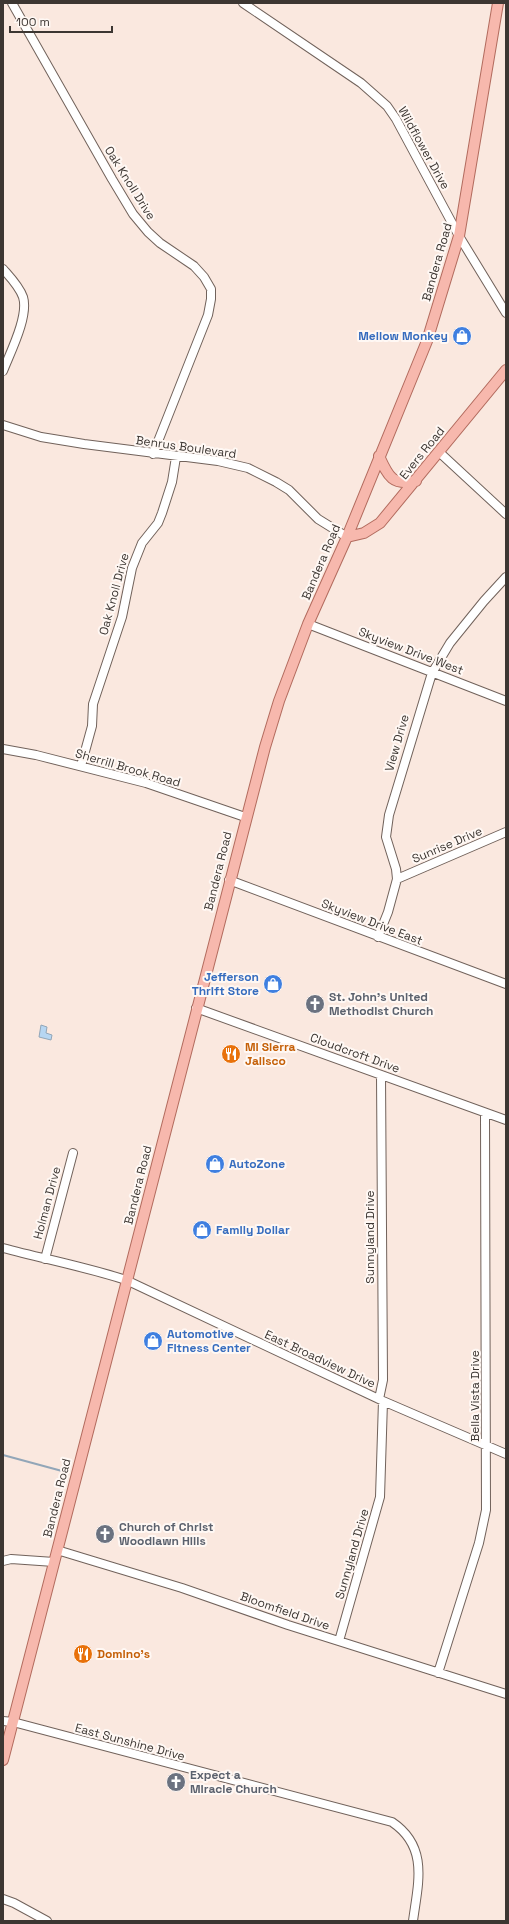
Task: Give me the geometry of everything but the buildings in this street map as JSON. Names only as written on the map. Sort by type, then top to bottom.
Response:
[{"type":"main road","name":"Bandera Road","points":[[3,1760],[8,1722],[54,1562],[245,817],[277,707],[308,624],[347,537],[427,341],[459,236],[498,3]]},
{"type":"main road","name":"Evers Road","points":[[347,537],[359,535],[376,527],[416,481],[506,370]]},
{"type":"main road","points":[[379,456],[385,470],[396,482],[405,483],[416,481]]},
{"type":"street","name":"Oak Knoll Drive","points":[[12,3],[134,214],[160,243],[194,266],[204,277],[211,289],[208,314],[153,454]]},
{"type":"street","name":"Wildflower Drive","points":[[243,3],[361,83],[387,106],[396,119],[459,236],[506,313]]},
{"type":"street","points":[[3,269],[19,289],[25,302],[23,316],[3,372]]},
{"type":"street","name":"Benrus Boulevard","points":[[3,425],[41,437],[153,454],[233,464],[263,474],[289,490],[325,525],[347,537]]},
{"type":"street","points":[[439,452],[506,514]]},
{"type":"street","name":"Oak Knoll Drive","points":[[81,766],[92,726],[92,704],[122,617],[132,568],[142,543],[158,523],[162,513],[172,482],[176,457]]},
{"type":"street","name":"View Drive","points":[[378,937],[388,912],[397,879],[396,869],[388,845],[387,826],[432,672],[450,643],[484,601],[506,578]]},
{"type":"street","name":"Skyview Drive West","points":[[308,624],[476,688],[506,701]]},
{"type":"street","name":"Sherrill Brook Road","points":[[3,749],[81,766],[151,784],[245,817]]},
{"type":"street","name":"Sunrise Drive","points":[[397,879],[506,832]]},
{"type":"street","name":"Skyview Drive East","points":[[229,880],[506,984]]},
{"type":"street","name":"Cloudcroft Drive","points":[[196,1008],[506,1120]]},
{"type":"street","name":"Sunnyland Drive","points":[[339,1641],[380,1497],[381,1400],[383,1380],[381,1075]]},
{"type":"street","name":"Bella Vista Drive","points":[[438,1673],[479,1542],[486,1510],[485,1113]]},
{"type":"street","name":"Holman Drive","points":[[45,1259],[73,1153]]},
{"type":"street","name":"East Broadview Drive","points":[[3,1248],[45,1259],[91,1268],[126,1280],[381,1400],[506,1454]]},
{"type":"street","name":"Bloomfield Drive","points":[[57,1550],[182,1588],[339,1641],[506,1694]]},
{"type":"street","points":[[3,1560],[12,1559],[54,1562]]},
{"type":"street","name":"East Sunshine Drive","points":[[8,1722],[392,1822],[408,1835],[414,1846],[418,1859],[419,1874],[413,1921]]},
{"type":"street","points":[[3,1894],[14,1903]]},
{"type":"street","points":[[3,1899],[14,1903],[47,1921]]},
{"type":"water","points":[[41,1025],[47,1027],[46,1033],[52,1035],[51,1040],[39,1037]]},
{"type":"waterway","points":[[3,1455],[62,1471]]},
{"type":"place","name":"Mellow Monkey","points":[[462,336]]},
{"type":"place","name":"Jefferson Thrift Store","points":[[273,984]]},
{"type":"place","name":"St. John's United Methodist Church","points":[[315,1004]]},
{"type":"place","name":"Mi Sierra Jalisco","points":[[231,1054]]},
{"type":"place","name":"AutoZone","points":[[215,1164]]},
{"type":"place","name":"Family Dollar","points":[[202,1230]]},
{"type":"place","name":"Automotive Fitness Center","points":[[153,1341]]},
{"type":"place","name":"Church of Christ Woodlawn Hills","points":[[105,1534]]},
{"type":"place","name":"Domino's","points":[[83,1654]]},
{"type":"place","name":"Expect a Miracle Church","points":[[176,1782]]}]
